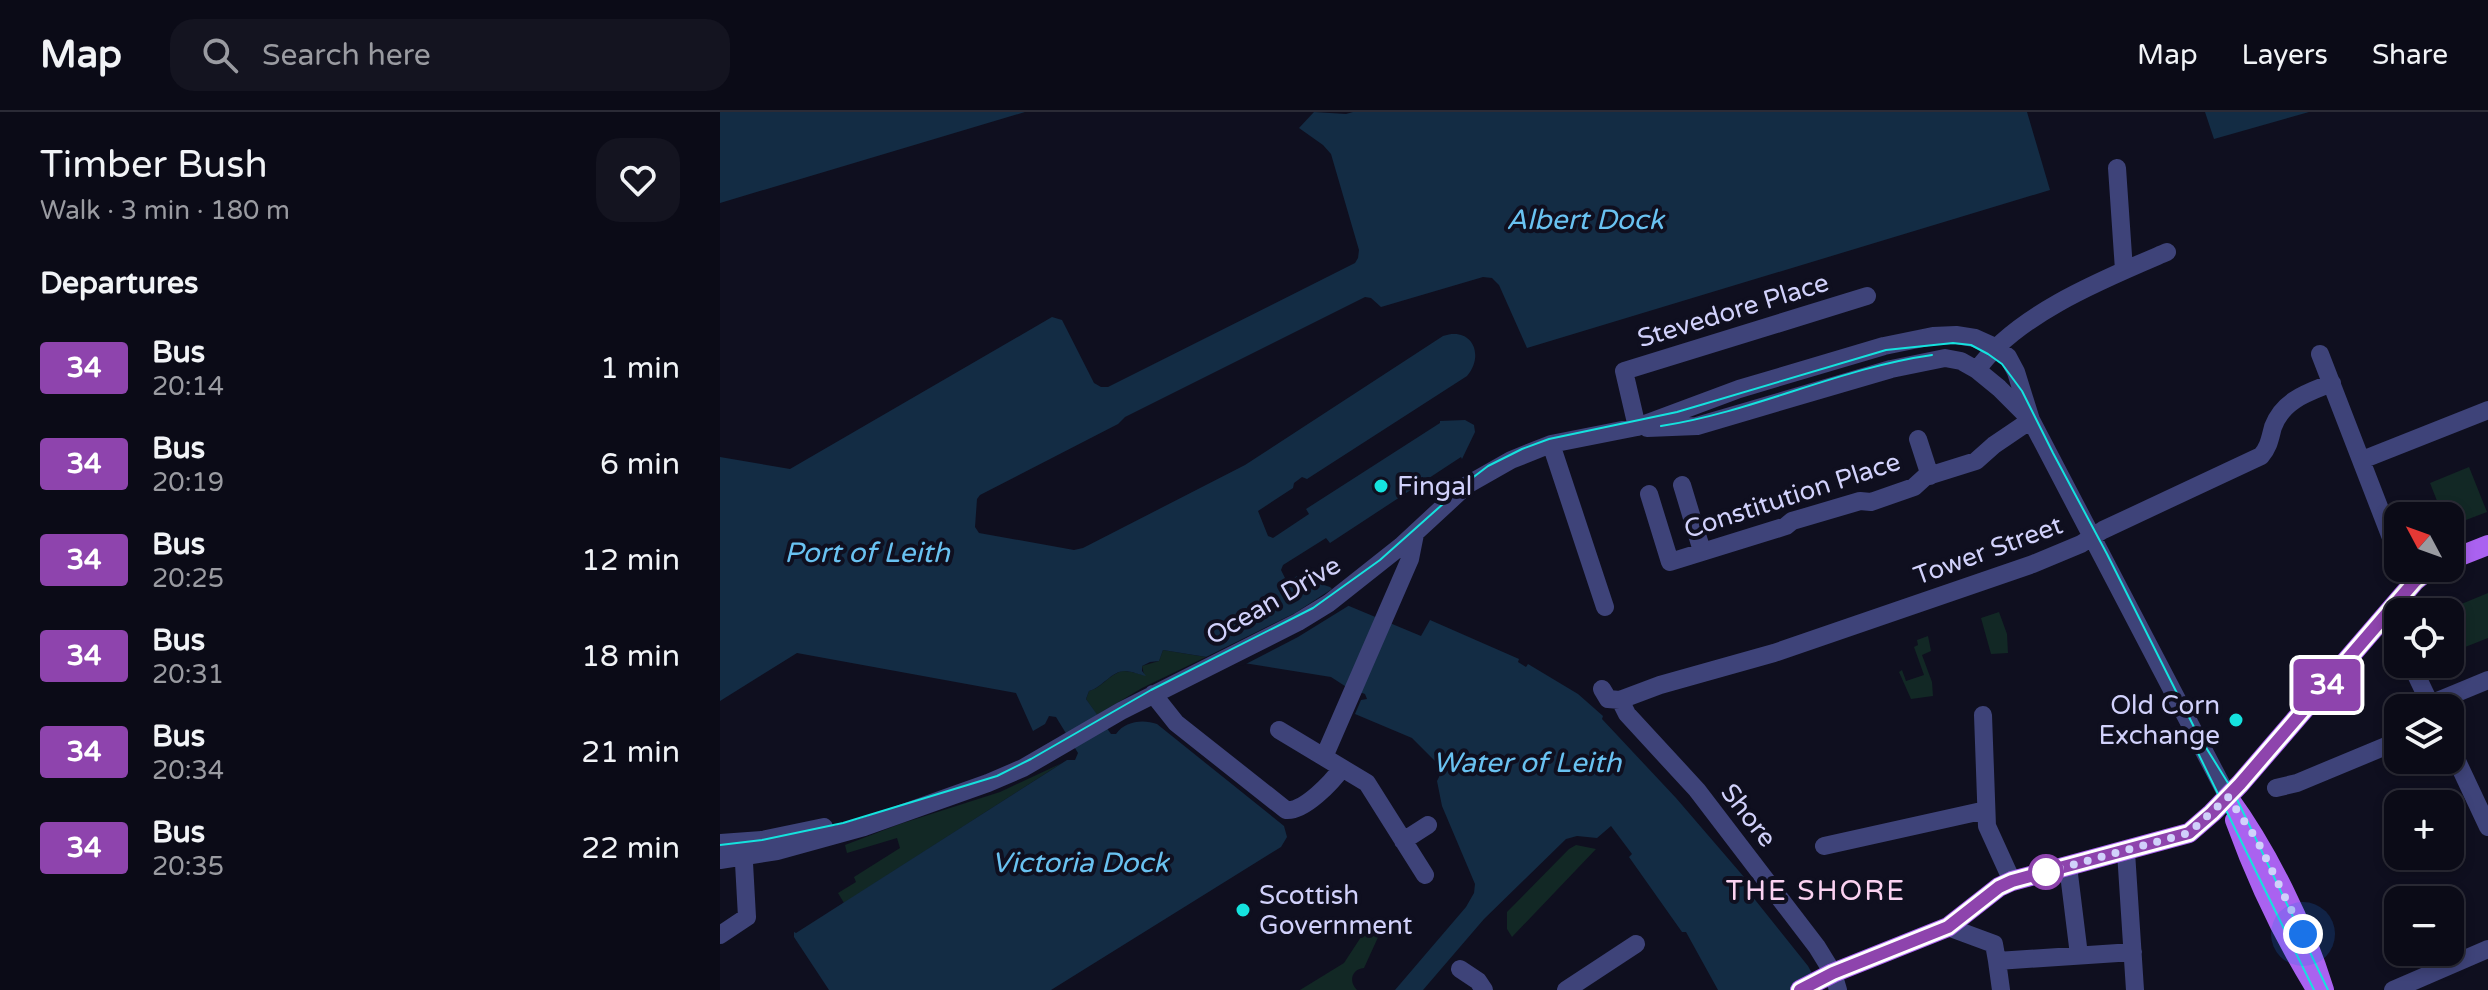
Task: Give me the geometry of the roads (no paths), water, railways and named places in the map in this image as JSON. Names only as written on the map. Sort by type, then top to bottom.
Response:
[{"type":"main road","points":[[2464,554],[2488,545]]},
{"type":"main road","points":[[1822,983],[1948,927],[1999,887],[2012,881],[2189,833],[2228,797],[2384,620]]},
{"type":"main road","points":[[2228,797],[2246,849],[2277,917],[2317,990]]},
{"type":"main road","points":[[2228,797],[2257,840],[2313,954],[2324,990]]},
{"type":"street","points":[[2117,168],[2124,270]]},
{"type":"street","points":[[1977,370],[1995,347],[2054,306],[2167,252]]},
{"type":"street","name":"Stevedore Place","points":[[1637,427],[1624,371],[1867,296]]},
{"type":"street","name":"Ocean Drive","points":[[720,843],[816,841],[1004,777],[1153,694],[1298,622],[1352,587],[1467,485],[1511,460],[1551,444],[1637,427],[1739,389],[1901,342],[1956,335],[1975,338],[1995,347]]},
{"type":"street","points":[[1995,347],[2008,357],[2016,372],[2031,420],[2228,797]]},
{"type":"street","points":[[2320,354],[2384,519]]},
{"type":"street","name":"Ocean Drive","points":[[1637,427],[1697,426],[1917,363],[1945,358],[1961,361],[1977,370],[2031,420]]},
{"type":"street","name":"Tower Street","points":[[1620,700],[1660,685],[1774,653],[2051,557],[2261,456],[2268,448],[2278,415],[2287,405],[2306,393],[2332,383]]},
{"type":"street","points":[[2362,460],[2488,410]]},
{"type":"street","name":"Constitution Place","points":[[1649,494],[1670,562],[1860,501],[1871,502],[1914,487],[1930,476],[1976,461],[2031,420]]},
{"type":"street","points":[[1918,439],[1930,476]]},
{"type":"street","points":[[1551,444],[1605,607]]},
{"type":"street","points":[[1682,485],[1702,551]]},
{"type":"street","points":[[1324,757],[1405,569],[1415,534]]},
{"type":"street","points":[[2457,694],[2488,680]]},
{"type":"street","name":"Shore","points":[[1602,689],[1608,699],[1620,700],[1627,714],[1697,790],[1810,937],[1822,983]]},
{"type":"street","points":[[1153,694],[1176,723],[1286,810],[1295,810],[1330,785],[1342,768]]},
{"type":"street","points":[[1983,715],[1987,826],[2012,881]]},
{"type":"street","points":[[1279,730],[1367,783],[1425,875]]},
{"type":"street","points":[[2276,788],[2297,783],[2384,747]]},
{"type":"street","points":[[2463,774],[2488,827]]},
{"type":"street","points":[[1824,846],[1986,810]]},
{"type":"street","points":[[1403,841],[1428,825]]},
{"type":"street","points":[[720,935],[747,917],[743,843]]},
{"type":"street","name":"Ocean Drive","points":[[720,860],[743,843]]},
{"type":"street","points":[[2126,852],[2135,990]]},
{"type":"street","points":[[2068,866],[2079,955]]},
{"type":"street","points":[[1948,927],[1994,944],[2001,990]]},
{"type":"street","points":[[1566,990],[1636,944]]},
{"type":"street","points":[[2393,990],[2488,949]]},
{"type":"street","points":[[1997,961],[2133,952]]},
{"type":"street","points":[[1460,969],[1475,987]]},
{"type":"water","points":[[720,112],[1025,112],[720,203]]},
{"type":"water","name":"Port of Leith","points":[[1314,112],[2027,112],[2050,190],[1527,348],[1499,285],[1492,278],[1483,277],[1381,307],[1365,297],[1125,417],[1118,424],[977,499],[975,527],[979,533],[1074,550],[1083,548],[1245,465],[1443,336],[1462,335],[1473,344],[1475,351],[1475,359],[1467,376],[1307,479],[1302,477],[1293,488],[1258,511],[1268,536],[1273,538],[1309,514],[1306,509],[1440,421],[1465,420],[1474,425],[1475,432],[1462,459],[1330,543],[1326,538],[1283,565],[1281,570],[1287,582],[1297,576],[1330,587],[1349,606],[1421,636],[1430,620],[1519,659],[1518,662],[1526,667],[1528,664],[1578,694],[1603,716],[1602,719],[1744,877],[1740,881],[1808,966],[1821,990],[1718,990],[1686,932],[1682,932],[1611,826],[1597,838],[1577,836],[1566,839],[1484,919],[1423,990],[1395,990],[1466,907],[1474,893],[1475,884],[1442,806],[1437,781],[1443,769],[1412,738],[1355,714],[1361,700],[1367,699],[1365,694],[1331,677],[1163,650],[1159,661],[1142,666],[1146,676],[1120,672],[1089,691],[1086,699],[1111,734],[1135,722],[1157,724],[1284,826],[1287,837],[1281,847],[1051,990],[829,990],[794,937],[794,932],[1067,760],[1075,760],[1078,753],[1056,717],[1049,716],[1045,724],[1033,731],[1016,693],[797,653],[720,701],[720,457],[790,469],[1052,317],[1062,320],[1094,383],[1108,387],[1355,263],[1359,250],[1331,154],[1299,128]]},
{"type":"water","points":[[2205,112],[2309,112],[2214,139]]},
{"type":"tram line","points":[[720,845],[762,840],[843,823],[997,776],[1151,690],[1313,608],[1380,560],[1488,466],[1522,449],[1549,439],[1677,412],[1886,350],[1953,343],[1971,345],[1988,354],[2002,364],[2022,391],[2197,733],[2233,791],[2328,990]]},
{"type":"tram line","points":[[1661,426],[1729,411],[1898,361],[1932,355]]},
{"type":"tram line","points":[[2198,753],[2314,990]]},
{"type":"place","name":"Fingal","points":[[1381,486]]},
{"type":"place","name":"Old Corn Exchange","points":[[2236,720]]},
{"type":"place","name":"Scottish Government","points":[[1243,910]]},
{"type":"district","name":"THE SHORE","points":[[1816,890]]},
{"type":"water label","name":"Albert Dock","points":[[1585,219]]},
{"type":"water label","name":"Water of Leith","points":[[1527,762]]},
{"type":"water label","name":"Victoria Dock","points":[[1080,862]]}]
